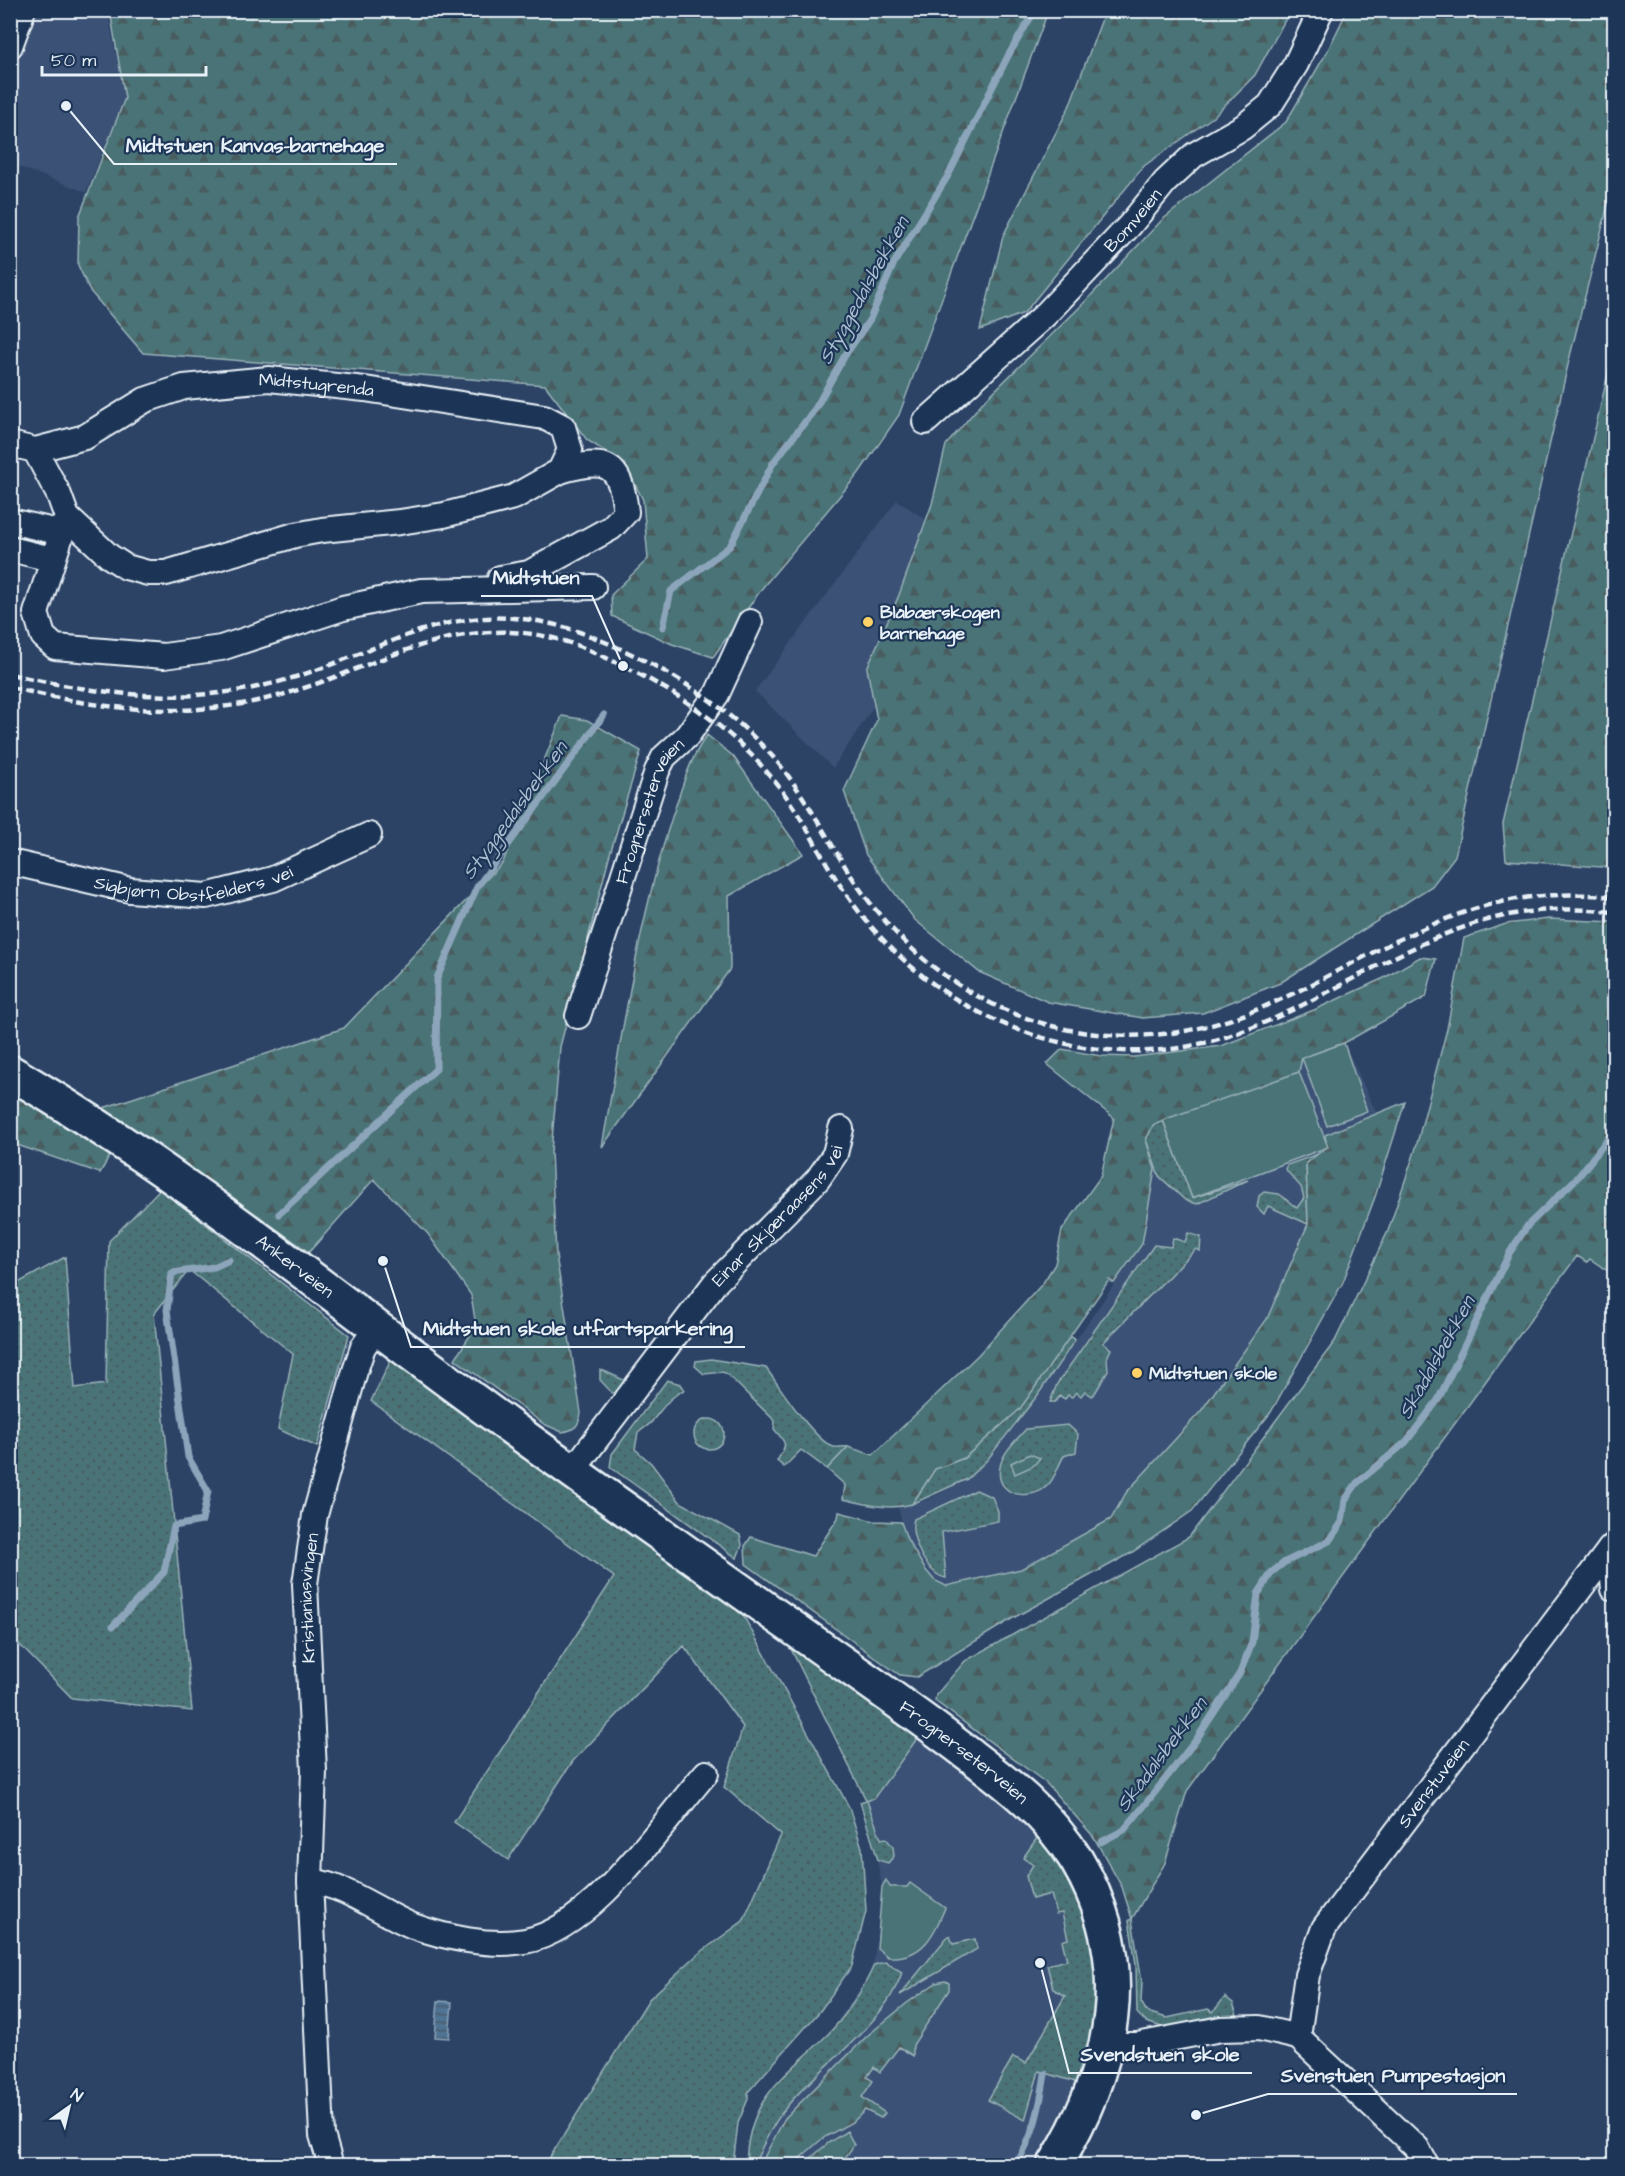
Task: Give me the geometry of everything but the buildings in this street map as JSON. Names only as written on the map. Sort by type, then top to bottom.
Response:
[{"type":"main road","name":"Ankerveien","points":[[10,1072],[140,1154],[573,1470]]},
{"type":"main road","name":"Frognerseterveien","points":[[573,1470],[907,1708],[999,1777],[1041,1813],[1060,1834],[1078,1864],[1106,1930],[1113,1983],[1108,2045],[1091,2097],[1054,2166]]},
{"type":"street","name":"Bomveien","points":[[925,422],[1045,315],[1130,225],[1165,182],[1194,155],[1248,124],[1270,105],[1296,64],[1321,10]]},
{"type":"street","points":[[10,46],[22,13]]},
{"type":"street","name":"Midtstugrenda","points":[[10,444],[35,450],[85,437],[145,400],[184,387],[269,379],[365,389],[544,417],[563,427],[570,450],[560,471]]},
{"type":"street","points":[[10,521],[64,525],[126,567],[148,573],[166,573],[313,531],[411,521],[514,497],[560,471],[591,462],[611,469],[623,487],[627,512],[611,528],[529,573],[421,591],[343,608],[221,648],[164,656],[55,647],[43,636],[36,613],[64,525],[59,495],[35,450]]},
{"type":"street","points":[[10,549],[43,557]]},
{"type":"street","points":[[421,591],[593,587]]},
{"type":"street","name":"Frognerseterveien","points":[[578,1016],[657,771],[664,757],[687,736],[717,694],[750,622]]},
{"type":"street","name":"Sigbjørn Obstfelders vei","points":[[10,862],[130,890],[206,896],[273,879],[369,835]]},
{"type":"street","name":"Einar Skjæraasens vei","points":[[573,1470],[715,1283],[818,1179],[835,1154],[841,1128]]},
{"type":"street","name":"Kristianiasvingen","points":[[330,2166],[322,2135],[310,1881],[314,1771],[304,1606],[307,1559],[315,1515],[355,1371],[363,1347],[377,1327]]},
{"type":"street","points":[[1612,1547],[1614,1589]]},
{"type":"street","name":"Svenstuveien","points":[[1298,2037],[1307,1975],[1324,1928],[1612,1547]]},
{"type":"street","points":[[310,1881],[328,1883],[413,1926],[444,1935],[475,1941],[526,1941],[559,1928],[603,1893],[706,1773]]},
{"type":"street","points":[[1108,2045],[1137,2045],[1221,2029],[1259,2028],[1298,2037],[1417,2148],[1427,2166]]},
{"type":"shaded area","points":[[34,11],[107,11],[125,98],[86,192],[11,164],[10,73]]},
{"type":"shaded area","name":"Blåbærskogen barnehage","points":[[897,500],[975,553],[833,768],[755,691]]},
{"type":"shaded area","name":"Midtstuen skole","points":[[1344,1043],[1377,1114],[1325,1135],[1328,1147],[1308,1224],[1267,1319],[1201,1411],[1126,1493],[1112,1519],[1021,1569],[946,1586],[934,1580],[907,1539],[898,1508],[926,1500],[956,1485],[987,1460],[1037,1396],[1142,1244],[1163,1120],[1302,1058]]},
{"type":"shaded area","points":[[919,1736],[1010,1806],[1039,1835],[1066,1872],[1085,2070],[1057,2131],[1035,2165],[746,2166],[751,2131],[761,2104],[774,2085],[828,2035],[871,1973],[881,1917],[882,1887],[874,1842],[860,1802],[874,1798]]},
{"type":"shaded area","points":[[438,2001],[452,2002],[449,2038],[435,2037]]},
{"type":"green space","points":[[110,11],[1048,11],[899,415],[859,473],[763,587],[713,657],[672,644],[612,616],[611,595],[648,559],[643,500],[625,464],[587,440],[545,385],[143,353],[90,291],[78,265],[79,217],[125,98]]},
{"type":"green space","points":[[1105,11],[1290,11],[1255,75],[1213,117],[1144,166],[1024,313],[980,330],[1003,236],[1069,107]]},
{"type":"green space","points":[[1347,11],[1614,11],[1614,181],[1570,356],[1455,856],[1432,886],[1280,983],[1203,1013],[1143,1018],[1048,1002],[979,972],[915,920],[866,855],[844,791],[877,720],[867,668],[899,595],[932,504],[946,445],[981,404],[1081,306],[1162,220],[1286,122],[1327,52]]},
{"type":"green space","points":[[1614,348],[1614,868],[1506,860],[1503,824]]},
{"type":"green space","points":[[562,716],[587,720],[641,751],[609,857],[560,1047],[551,1152],[556,1255],[581,1413],[576,1427],[562,1432],[544,1424],[455,1359],[476,1326],[471,1295],[428,1234],[374,1179],[309,1252],[103,1108],[344,1028],[503,862]]},
{"type":"green space","points":[[707,735],[733,756],[803,854],[729,896],[730,969],[602,1147],[632,979],[650,896],[683,783]]},
{"type":"green space","points":[[1549,919],[1614,922],[1614,1275],[1590,1259],[1587,1262],[1577,1256],[1187,1791],[1165,1863],[1132,1919],[1122,1887],[1093,1836],[1046,1783],[935,1701],[936,1695],[965,1661],[1189,1537],[1335,1341],[1388,1231],[1415,1151],[1447,1029],[1464,938],[1506,924]]},
{"type":"green space","points":[[1420,957],[1436,959],[1426,997],[1344,1043],[1302,1058],[1299,1072],[1153,1125],[1146,1140],[1155,1169],[1142,1244],[1114,1283],[1109,1280],[1020,1409],[964,1458],[935,1469],[912,1504],[886,1507],[843,1499],[845,1485],[827,1469],[848,1447],[873,1455],[978,1355],[1043,1283],[1055,1264],[1062,1230],[1101,1176],[1114,1118],[1047,1064],[1062,1049],[1101,1056],[1134,1057],[1221,1046],[1314,1010],[1384,978]]},
{"type":"green space","points":[[1344,1043],[1367,1111],[1327,1126],[1302,1058]]},
{"type":"green space","points":[[1299,1072],[1328,1147],[1192,1198],[1163,1120]]},
{"type":"green space","points":[[11,1089],[111,1154],[100,1173],[11,1143]]},
{"type":"green space","points":[[1405,1102],[1375,1197],[1343,1282],[1271,1412],[1192,1511],[1131,1553],[1013,1618],[917,1677],[900,1675],[746,1564],[745,1546],[751,1537],[813,1556],[838,1518],[839,1512],[874,1521],[901,1522],[907,1539],[925,1569],[934,1580],[946,1586],[1021,1569],[1111,1519],[1126,1493],[1201,1411],[1267,1319],[1308,1224],[1306,1163],[1327,1147],[1325,1135]]},
{"type":"green space","points":[[1163,1120],[1192,1198],[1248,1180],[1197,1204],[1185,1200],[1159,1176],[1146,1140],[1153,1125]]},
{"type":"green space","points":[[1318,1154],[1306,1163],[1308,1224],[1268,1206],[1264,1214],[1257,1207],[1259,1196],[1264,1192],[1279,1194],[1297,1208],[1304,1198],[1301,1187],[1285,1169],[1287,1165]]},
{"type":"green space","points":[[160,1189],[349,1335],[317,1447],[278,1429],[293,1354],[189,1270],[154,1314],[192,1711],[72,1698],[11,1636],[11,1287],[65,1257],[75,1388],[106,1384],[109,1241]]},
{"type":"green space","points":[[1188,1233],[1201,1237],[1200,1251],[1196,1249],[1103,1343],[1111,1349],[1107,1358],[1108,1371],[1095,1393],[1092,1396],[1085,1391],[1081,1396],[1076,1392],[1072,1397],[1068,1395],[1065,1399],[1060,1396],[1055,1402],[1050,1402],[1057,1384],[1154,1245],[1171,1247],[1173,1238],[1185,1242]]},
{"type":"green space","points":[[1070,1336],[1075,1340],[1037,1396],[987,1460],[967,1479],[912,1504],[935,1469],[964,1458],[1019,1409]]},
{"type":"green space","points":[[711,1359],[766,1368],[807,1424],[826,1443],[834,1447],[848,1447],[827,1469],[801,1450],[784,1467],[777,1461],[783,1451],[784,1442],[774,1429],[775,1421],[727,1374],[723,1372],[704,1374],[695,1366],[696,1361]]},
{"type":"green space","points":[[391,1360],[739,1608],[849,1807],[862,1848],[866,1911],[852,1966],[820,2011],[748,2092],[748,2099],[738,2123],[733,2165],[545,2165],[649,1999],[697,1955],[743,1921],[781,1835],[724,1787],[743,1727],[684,1646],[573,1761],[508,1860],[454,1822],[614,1577],[371,1401]]},
{"type":"green space","points":[[600,1370],[628,1382],[615,1396],[600,1380]]},
{"type":"green space","points":[[667,1380],[680,1384],[684,1390],[670,1399],[652,1422],[638,1433],[635,1449],[651,1463],[680,1502],[740,1535],[742,1545],[737,1558],[610,1467],[612,1454]]},
{"type":"green space","points":[[709,1419],[720,1423],[724,1434],[720,1445],[709,1449],[698,1445],[694,1434],[698,1423]]},
{"type":"green space","points":[[1068,1425],[1078,1434],[1076,1452],[1064,1456],[1048,1485],[1033,1494],[1024,1495],[1016,1494],[1003,1485],[1000,1477],[1001,1462],[1010,1446],[1026,1429]]},
{"type":"green space","points":[[1030,1454],[1040,1458],[1033,1466],[1015,1474],[1011,1463]]},
{"type":"green space","points":[[976,1490],[992,1497],[998,1511],[998,1521],[942,1532],[946,1578],[932,1570],[921,1554],[914,1535],[914,1519]]},
{"type":"green space","points":[[790,1647],[919,1736],[874,1798],[867,1801],[881,1839],[886,1838],[893,1847],[894,1856],[888,1863],[878,1860],[860,1802],[866,1800]]},
{"type":"green space","points":[[1039,1835],[1059,1863],[1075,1892],[1093,1953],[1096,1985],[1089,2050],[1079,2083],[1039,2071],[1025,2120],[988,2100],[1013,2057],[1026,2063],[1065,1996],[1053,1989],[1047,1965],[1067,1960],[1062,1941],[1068,1939],[1062,1913],[1056,1914],[1051,1894],[1032,1899],[1026,1876],[1033,1865],[1023,1858]]},
{"type":"green space","points":[[886,1880],[890,1887],[907,1887],[910,1883],[945,1908],[936,1928],[925,1944],[918,1950],[900,1957],[888,1957],[877,1948],[882,1887]]},
{"type":"green space","points":[[1132,1919],[1142,1982],[1141,2002],[1147,2012],[1167,2018],[1208,2009],[1213,2012],[1225,1997],[1233,2003],[1237,2015],[1162,2027],[1146,2022],[1137,2013],[1136,1964],[1129,1920]]},
{"type":"green space","points":[[948,1936],[953,1944],[975,1939],[977,1949],[900,1995]]},
{"type":"green space","points":[[885,1962],[902,1972],[894,1991],[882,2009],[868,2026],[788,2105],[769,2134],[754,2165],[746,2165],[753,2122],[770,2092],[840,2021],[859,1994],[874,1965]]},
{"type":"green space","points":[[945,1981],[949,1983],[949,1990],[913,2045],[913,2056],[899,2047],[880,2072],[874,2067],[867,2077],[873,2081],[862,2097],[885,2113],[881,2118],[865,2110],[854,2121],[823,2138],[792,2165],[760,2165],[785,2118],[867,2036],[907,2003],[936,1983]]},
{"type":"green space","points":[[847,2131],[854,2145],[840,2165],[803,2165],[828,2143]]},
{"type":"waterway","name":"Styggedalsbekken","points":[[663,627],[671,591],[730,546],[773,463],[815,409],[844,357],[870,319],[894,263],[949,174],[1008,56],[1035,10]]},
{"type":"waterway","name":"Styggedalsbekken","points":[[279,1214],[436,1069],[437,978],[477,887],[604,715]]},
{"type":"waterway","name":"Skådalsbekken","points":[[1101,1842],[1124,1830],[1144,1806],[1196,1740],[1240,1673],[1252,1642],[1258,1594],[1272,1572],[1285,1562],[1329,1541],[1342,1522],[1345,1500],[1357,1483],[1406,1442],[1438,1400],[1510,1252],[1528,1225],[1578,1177],[1614,1131]]},
{"type":"waterway","name":"Styggedalsbekken","points":[[113,1626],[164,1572],[174,1526],[202,1521],[208,1491],[188,1457],[167,1310],[172,1273],[214,1267],[229,1260]]},
{"type":"waterway","name":"Skådalsbekken","points":[[1015,2166],[1022,2155],[1035,2122],[1045,2074]]},
{"type":"railway","points":[[10,674],[101,691],[161,696],[192,695],[253,688],[299,676],[418,631],[457,621],[498,618],[543,622],[593,637],[643,660],[690,687],[713,702],[754,737],[797,788],[847,870],[880,915],[932,966],[961,987],[1026,1018],[1061,1028],[1097,1034],[1149,1035],[1197,1028],[1241,1016],[1283,998],[1408,935],[1474,909],[1513,900],[1553,895],[1614,897]]},
{"type":"railway","points":[[10,687],[66,700],[122,708],[178,710],[235,705],[282,695],[411,648],[454,637],[498,632],[544,636],[593,652],[669,691],[693,706],[737,741],[786,796],[835,878],[868,923],[895,952],[925,978],[957,1000],[992,1019],[1067,1044],[1107,1050],[1160,1050],[1210,1042],[1256,1026],[1432,940],[1480,922],[1513,914],[1546,910],[1614,912]]},
{"type":"place","name":"Midtstuen Kanvas-barnehage","points":[[66,106]]},
{"type":"place","name":"Blåbærskogen barnehage","points":[[868,622]]},
{"type":"place","name":"Midtstuen","points":[[623,666]]},
{"type":"place","name":"Midtstuen skole utfartsparkering","points":[[383,1261]]},
{"type":"place","name":"Midtstuen skole","points":[[1137,1373]]},
{"type":"place","name":"Svendstuen skole","points":[[1040,1963]]},
{"type":"place","name":"Svenstuen Pumpestasjon","points":[[1196,2115]]}]
